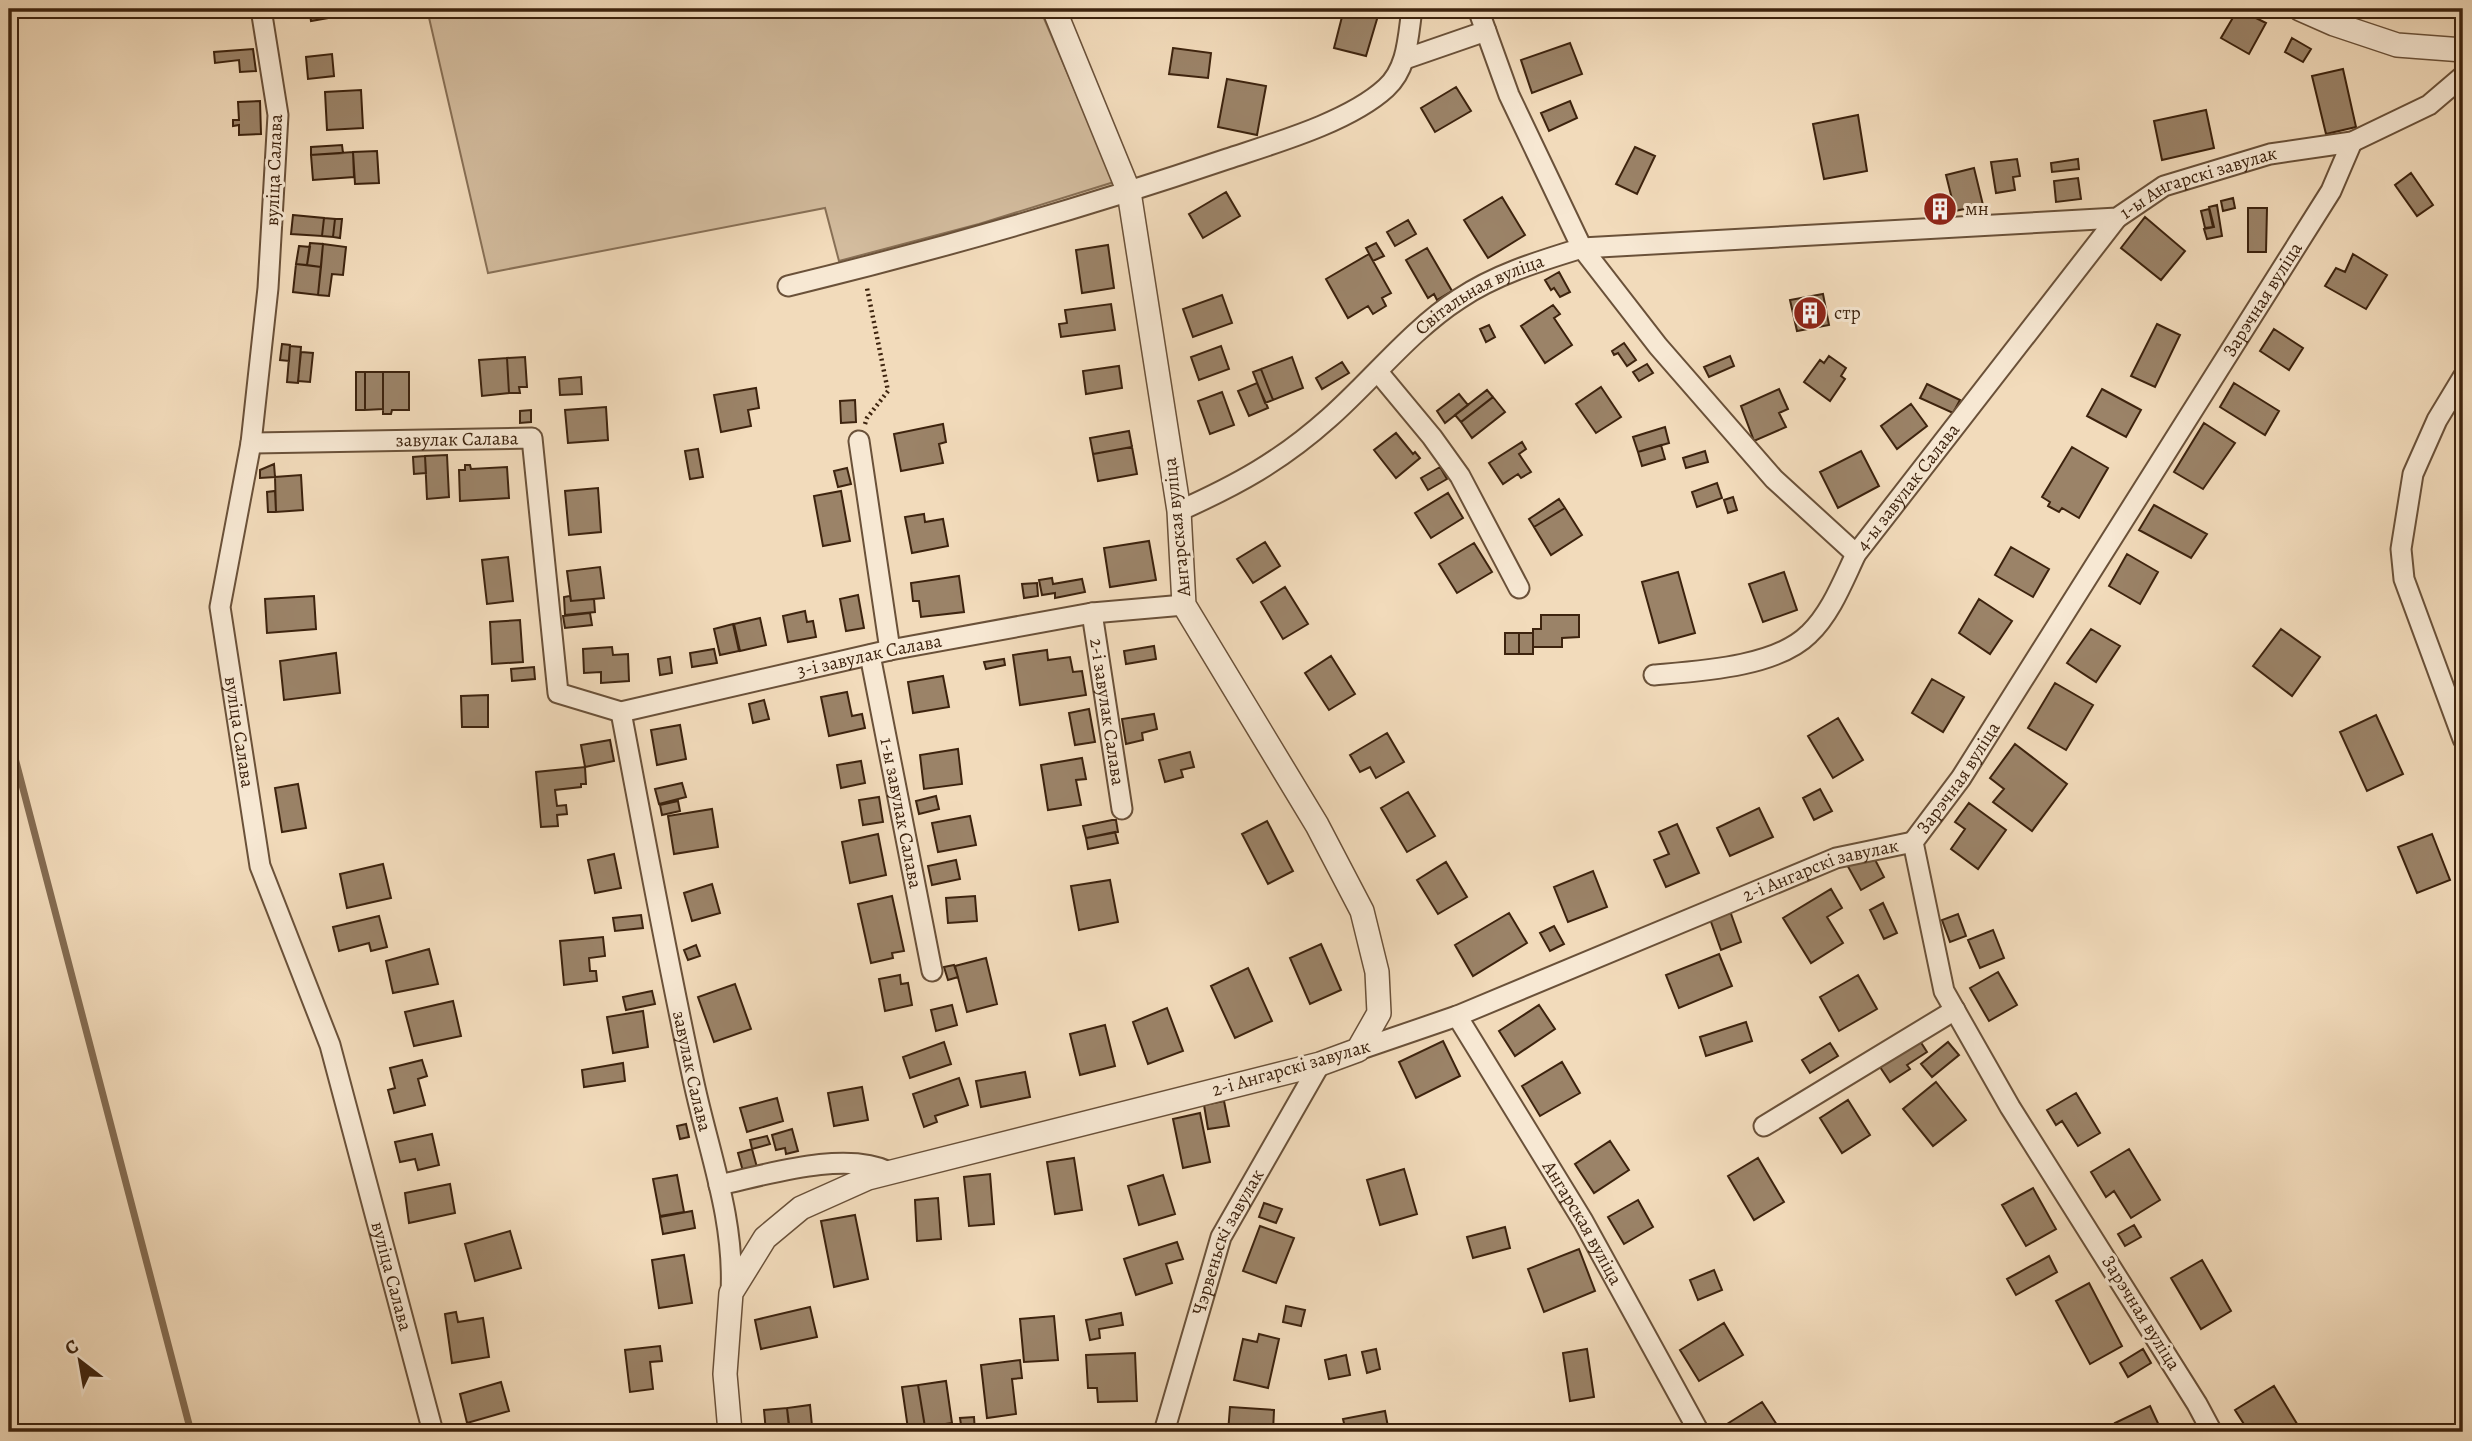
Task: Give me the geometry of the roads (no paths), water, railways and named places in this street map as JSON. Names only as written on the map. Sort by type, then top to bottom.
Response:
[{"type":"street","name":"вуліца Салава","points":[[261,9],[278,115],[268,288],[251,443],[220,607],[260,866],[330,1045],[433,1432]]},
{"type":"street","name":"Ангарская вуліца","points":[[1054,9],[1129,192],[1180,511],[1184,605],[1317,825],[1362,911],[1377,972],[1379,1013],[1358,1050]]},
{"type":"street","points":[[788,286],[863,268],[1129,192],[1348,114],[1387,87],[1405,59],[1412,9]]},
{"type":"street","points":[[1478,9],[1508,95],[1583,248],[1658,346],[1774,479],[1856,554]]},
{"type":"street","points":[[2300,9],[2334,24],[2397,45],[2463,50]]},
{"type":"street","points":[[1405,59],[1486,31]]},
{"type":"street","name":"1-ы Ангарскі завулак","points":[[1583,248],[2117,218],[2164,186],[2270,154],[2352,142],[2429,105],[2463,76]]},
{"type":"street","name":"Зарэчная вуліца","points":[[2212,1432],[2183,1380],[2010,1107],[1944,991],[1913,842],[1961,778],[2331,191],[2352,142]]},
{"type":"street","name":"4-ы завулак Салава","points":[[1654,675],[1767,657],[1800,642],[1811,632],[1828,608],[1856,554],[2117,218]]},
{"type":"street","name":"Світальная вуліца","points":[[1180,511],[1236,485],[1303,440],[1441,312],[1474,289],[1538,261],[1583,248]]},
{"type":"street","points":[[1378,372],[1432,437],[1460,476],[1520,588]]},
{"type":"street","points":[[2463,377],[2437,420],[2413,474],[2401,549],[2404,579],[2463,740]]},
{"type":"street","name":"завулак Салава","points":[[251,443],[532,438],[558,693]]},
{"type":"street","points":[[859,441],[890,650]]},
{"type":"street","name":"3-і завулак Салава","points":[[558,693],[621,712],[890,650],[1092,613],[1184,605]]},
{"type":"street","name":"2-і завулак Салава","points":[[1092,613],[1122,809]]},
{"type":"street","name":"1-ы завулак Салава","points":[[870,655],[932,971]]},
{"type":"street","name":"завулак Салава","points":[[621,712],[699,1111],[725,1204],[732,1260],[725,1374],[730,1432]]},
{"type":"street","name":"2-і Ангарскі завулак","points":[[731,1293],[765,1238],[801,1208],[869,1178],[1320,1064],[1457,1016],[1836,858],[1913,842]]},
{"type":"street","points":[[1764,1126],[1955,1010]]},
{"type":"street","name":"Ангарская вуліца","points":[[1457,1016],[1583,1221],[1699,1432]]},
{"type":"street","name":"Чэрвеньскі завулак","points":[[1164,1432],[1221,1237],[1320,1064]]},
{"type":"street","points":[[719,1185],[819,1164],[877,1166],[889,1172]]},
{"type":"waterway","points":[[9,735],[191,1432]]},
{"type":"place","name":"мн","points":[[1940,209]]},
{"type":"place","name":"стр","points":[[1810,313]]}]
